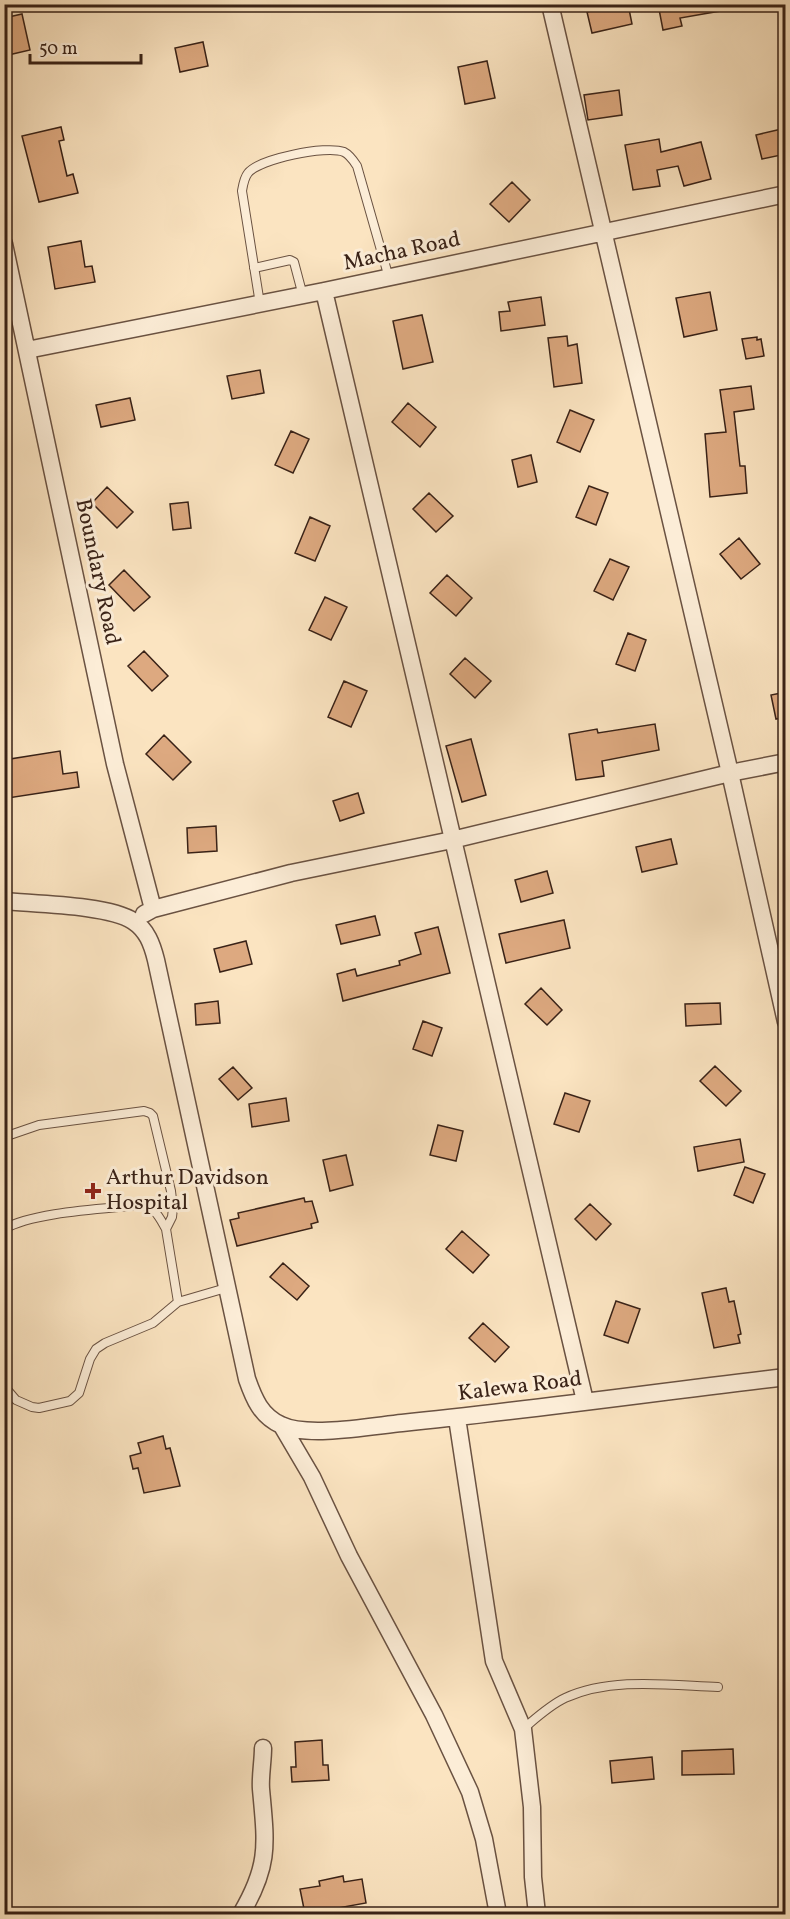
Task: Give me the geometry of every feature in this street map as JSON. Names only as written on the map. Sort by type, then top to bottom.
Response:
[{"type":"street","points":[[550,4],[786,1022]]},
{"type":"street","name":"Macha Road","points":[[27,350],[303,296],[786,194]]},
{"type":"street","name":"Boundary Road","points":[[4,244],[115,764],[153,909]]},
{"type":"street","points":[[324,291],[585,1401]]},
{"type":"street","points":[[133,920],[153,909],[291,873],[452,840],[730,773],[786,762]]},
{"type":"street","points":[[4,901],[103,910],[133,920],[145,932],[156,960],[226,1288]]},
{"type":"street","name":"Kalewa Road","points":[[226,1288],[247,1379],[254,1398],[264,1414],[282,1426],[306,1430],[336,1430],[457,1418],[786,1377]]},
{"type":"street","points":[[457,1418],[494,1661],[523,1729],[532,1807],[533,1877],[537,1914]]},
{"type":"street","points":[[282,1426],[312,1477],[349,1556],[434,1715],[470,1791],[484,1839],[498,1914]]},
{"type":"street","points":[[241,1914],[254,1893],[265,1849],[260,1786],[263,1748]]},
{"type":"lane","points":[[260,304],[242,191],[244,180],[248,173],[258,165],[315,150],[334,150],[345,153],[357,166],[389,278]]},
{"type":"lane","points":[[254,268],[290,260],[294,262],[303,296]]},
{"type":"lane","points":[[4,1137],[39,1125],[144,1111],[150,1113],[153,1116],[171,1191],[172,1217],[166,1229]]},
{"type":"lane","points":[[4,1229],[21,1221],[44,1216],[139,1205],[149,1206],[156,1212],[166,1229],[178,1302]]},
{"type":"lane","points":[[4,1386],[16,1400],[32,1407],[39,1408],[70,1401],[79,1393],[90,1359],[96,1349],[153,1323],[178,1302],[226,1288]]},
{"type":"lane","points":[[523,1729],[563,1699],[592,1688],[646,1684],[718,1687]]},
{"type":"building","points":[[628,4],[632,24],[592,33],[587,12]]},
{"type":"building","points":[[658,4],[720,4],[720,11],[680,18],[682,26],[663,30]]},
{"type":"building","points":[[22,14],[30,50],[4,56],[4,18]]},
{"type":"building","points":[[203,42],[208,66],[180,72],[175,48]]},
{"type":"building","points":[[487,61],[495,98],[465,104],[458,67]]},
{"type":"building","points":[[619,90],[622,115],[588,120],[584,95]]},
{"type":"building","points":[[61,127],[64,140],[59,141],[67,176],[73,174],[78,193],[39,202],[22,136]]},
{"type":"building","points":[[786,128],[786,154],[762,159],[756,135]]},
{"type":"building","points":[[659,139],[661,152],[701,142],[711,179],[684,186],[678,166],[657,170],[660,186],[633,190],[625,145]]},
{"type":"building","points":[[512,182],[530,200],[509,222],[490,204]]},
{"type":"building","points":[[81,241],[85,267],[92,266],[95,282],[55,289],[48,247]]},
{"type":"building","points":[[710,292],[717,330],[684,337],[676,298]]},
{"type":"building","points":[[541,297],[545,325],[501,331],[499,312],[510,311],[508,302]]},
{"type":"building","points":[[422,315],[433,362],[403,369],[393,321]]},
{"type":"building","points":[[567,336],[568,346],[577,344],[582,383],[554,387],[548,338]]},
{"type":"building","points":[[757,337],[757,340],[761,339],[764,356],[746,359],[742,339]]},
{"type":"building","points":[[260,370],[264,393],[232,399],[227,376]]},
{"type":"building","points":[[751,386],[754,409],[734,412],[740,466],[745,466],[747,493],[710,497],[705,434],[726,432],[720,390]]},
{"type":"building","points":[[130,398],[135,420],[101,427],[96,405]]},
{"type":"building","points":[[408,403],[436,427],[420,447],[392,422]]},
{"type":"building","points":[[570,410],[594,420],[580,452],[557,442]]},
{"type":"building","points":[[291,431],[309,439],[293,473],[275,465]]},
{"type":"building","points":[[531,455],[537,482],[518,487],[512,460]]},
{"type":"building","points":[[589,486],[608,493],[596,525],[576,517]]},
{"type":"building","points":[[107,487],[133,512],[117,528],[92,503]]},
{"type":"building","points":[[429,493],[453,516],[436,532],[413,509]]},
{"type":"building","points":[[188,502],[191,528],[173,530],[170,504]]},
{"type":"building","points":[[310,517],[330,526],[315,561],[295,553]]},
{"type":"building","points":[[739,538],[760,564],[741,579],[720,554]]},
{"type":"building","points":[[610,559],[629,567],[613,600],[594,591]]},
{"type":"building","points":[[124,570],[150,597],[134,611],[109,585]]},
{"type":"building","points":[[447,575],[472,598],[456,616],[430,593]]},
{"type":"building","points":[[325,597],[347,607],[331,640],[309,630]]},
{"type":"building","points":[[628,633],[646,640],[635,671],[616,664]]},
{"type":"building","points":[[144,651],[168,676],[152,691],[128,666]]},
{"type":"building","points":[[465,658],[491,681],[475,698],[450,674]]},
{"type":"building","points":[[344,681],[367,691],[351,727],[328,717]]},
{"type":"building","points":[[786,692],[786,717],[776,719],[771,695]]},
{"type":"building","points":[[655,724],[659,750],[602,761],[604,776],[576,780],[569,734],[597,729],[598,733]]},
{"type":"building","points":[[164,735],[191,762],[173,780],[146,754]]},
{"type":"building","points":[[471,739],[486,795],[462,802],[446,746]]},
{"type":"building","points":[[60,751],[63,774],[77,772],[79,787],[8,798],[4,760]]},
{"type":"building","points":[[358,793],[364,813],[340,821],[333,801]]},
{"type":"building","points":[[216,826],[217,851],[188,853],[187,828]]},
{"type":"building","points":[[671,839],[677,864],[642,872],[636,847]]},
{"type":"building","points":[[547,871],[553,893],[521,902],[515,880]]},
{"type":"building","points":[[375,916],[380,935],[341,944],[336,925]]},
{"type":"building","points":[[564,920],[570,948],[506,963],[499,934]]},
{"type":"building","points":[[438,927],[450,973],[343,1001],[337,974],[355,969],[357,976],[400,965],[399,961],[421,954],[415,933]]},
{"type":"building","points":[[246,941],[252,964],[220,972],[214,949]]},
{"type":"building","points":[[541,988],[562,1010],[547,1025],[525,1004]]},
{"type":"building","points":[[218,1001],[220,1023],[196,1025],[195,1004]]},
{"type":"building","points":[[720,1003],[721,1024],[686,1026],[685,1004]]},
{"type":"building","points":[[423,1021],[442,1028],[432,1056],[413,1049]]},
{"type":"building","points":[[715,1066],[741,1091],[726,1106],[700,1081]]},
{"type":"building","points":[[233,1067],[252,1088],[238,1100],[219,1079]]},
{"type":"building","points":[[565,1093],[590,1101],[579,1132],[554,1124]]},
{"type":"building","points":[[286,1098],[289,1121],[252,1127],[249,1104]]},
{"type":"building","points":[[438,1125],[463,1131],[456,1161],[430,1155]]},
{"type":"building","points":[[740,1139],[744,1162],[698,1171],[694,1147]]},
{"type":"building","points":[[346,1155],[353,1185],[330,1191],[323,1160]]},
{"type":"building","points":[[745,1167],[765,1174],[753,1203],[734,1195]]},
{"type":"building","points":[[304,1198],[305,1202],[312,1201],[318,1222],[311,1224],[312,1228],[237,1246],[230,1220],[239,1218],[238,1213]]},
{"type":"building","points":[[590,1204],[611,1224],[596,1240],[575,1219]]},
{"type":"building","points":[[462,1231],[489,1255],[473,1273],[446,1249]]},
{"type":"building","points":[[283,1263],[309,1286],[297,1300],[270,1277]]},
{"type":"building","points":[[726,1288],[729,1302],[734,1301],[741,1334],[738,1335],[740,1343],[714,1348],[702,1293]]},
{"type":"building","points":[[616,1301],[640,1309],[628,1343],[604,1335]]},
{"type":"building","points":[[483,1323],[509,1347],[495,1362],[469,1338]]},
{"type":"building","points":[[163,1436],[166,1449],[170,1448],[180,1486],[144,1493],[138,1468],[133,1469],[130,1456],[141,1453],[138,1443]]},
{"type":"building","points":[[322,1740],[323,1765],[328,1765],[329,1780],[292,1782],[291,1767],[296,1767],[295,1742]]},
{"type":"building","points":[[733,1749],[734,1774],[682,1775],[682,1751]]},
{"type":"building","points":[[652,1757],[654,1779],[612,1783],[610,1761]]},
{"type":"building","points":[[343,1876],[344,1882],[362,1879],[366,1903],[305,1914],[300,1889],[320,1886],[319,1881]]},
{"type":"place","name":"Arthur Davidson Hospital","points":[[93,1191]]}]
